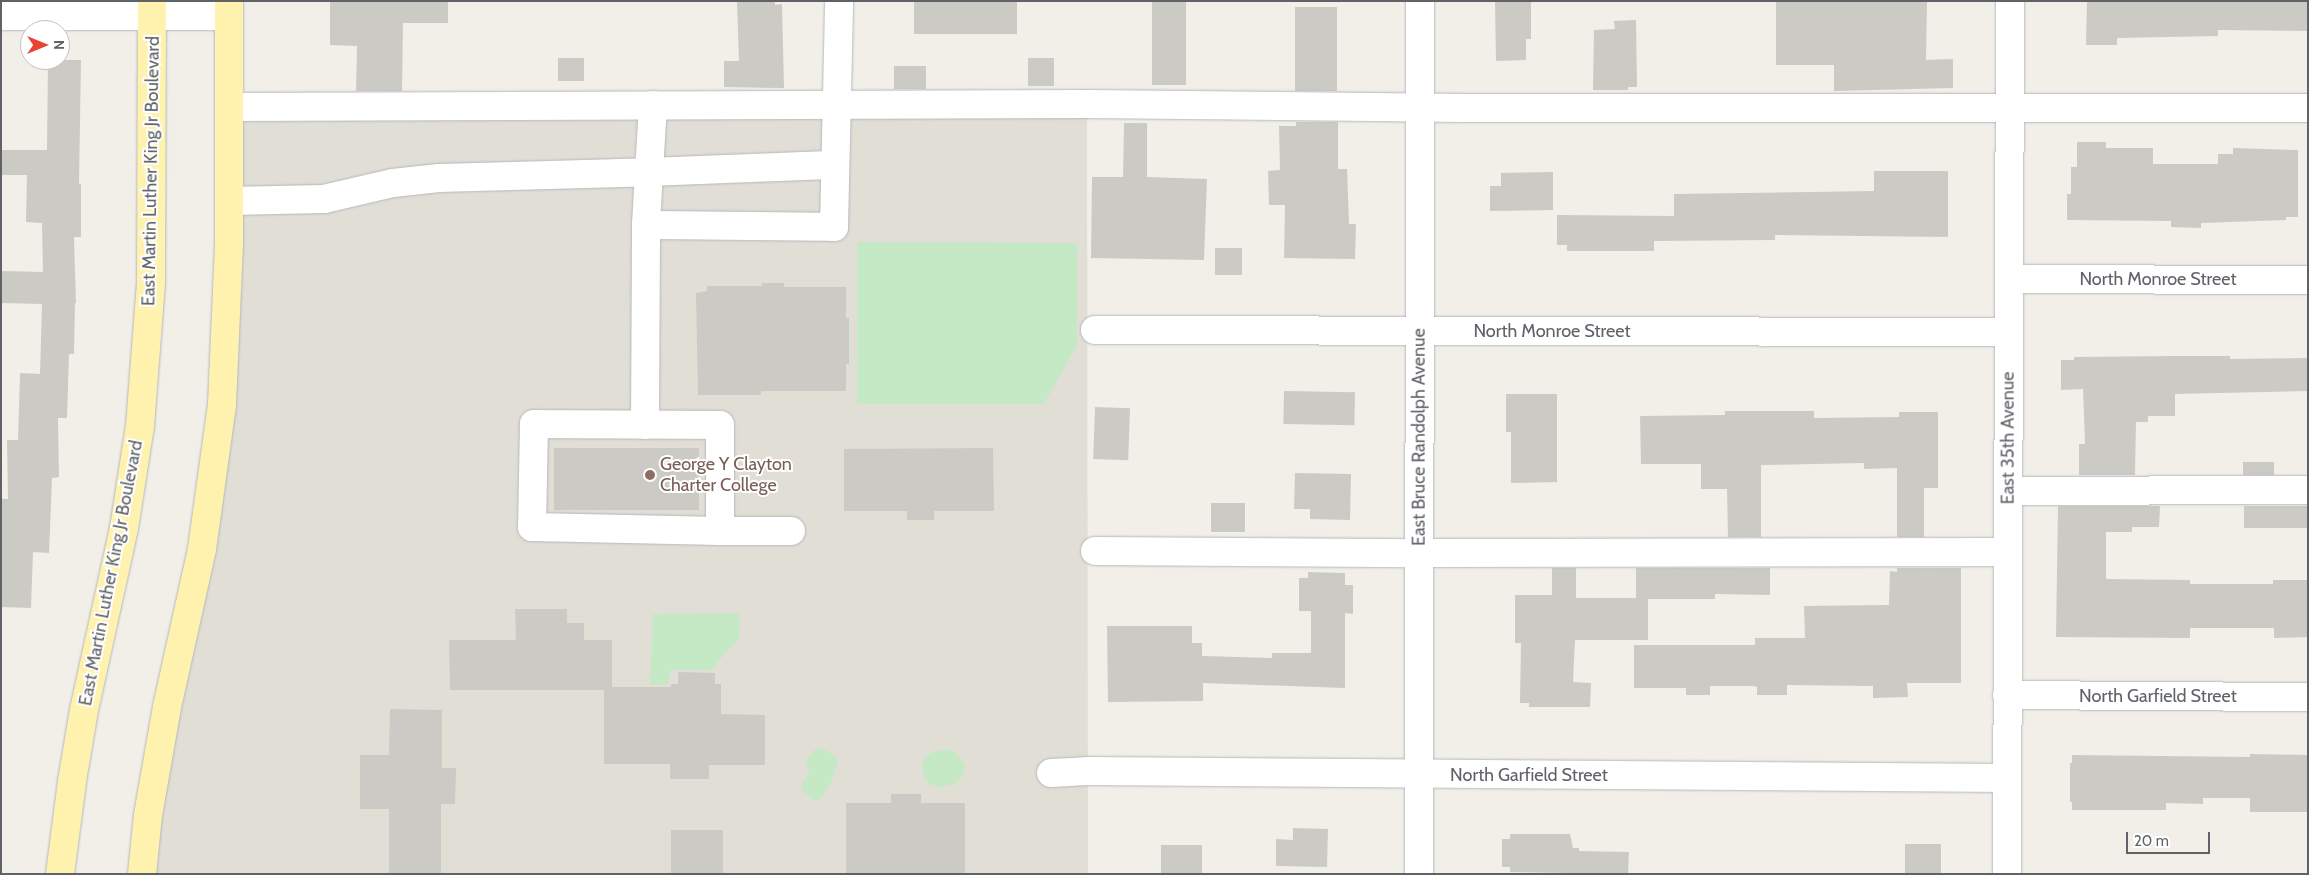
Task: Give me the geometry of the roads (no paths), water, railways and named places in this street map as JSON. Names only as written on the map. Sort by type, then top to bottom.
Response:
[{"type":"main road","name":"East Martin Luther King Jr Boulevard","points":[[60,874],[72,781],[84,710],[124,528],[140,426],[151,282],[152,9]]},
{"type":"main road","points":[[142,874],[148,815],[167,707],[201,557],[217,451],[226,357],[229,201],[229,9]]},
{"type":"street","points":[[646,226],[834,226],[839,1]]},
{"type":"street","name":"East Bruce Randolph Avenue","points":[[1419,874],[1420,1]]},
{"type":"street","name":"East 35th Avenue","points":[[2006,874],[2010,1]]},
{"type":"street","points":[[1,16],[152,9],[229,9]]},
{"type":"street","points":[[229,107],[838,104],[2308,108]]},
{"type":"street","points":[[645,425],[646,226],[653,106]]},
{"type":"street","points":[[229,201],[324,200],[393,183],[459,177],[834,166]]},
{"type":"street","name":"North Monroe Street","points":[[2009,279],[2308,280]]},
{"type":"street","name":"North Monroe Street","points":[[1095,330],[2009,332]]},
{"type":"street","points":[[720,530],[720,425],[534,424],[532,527],[720,530],[792,531]]},
{"type":"street","points":[[2008,491],[2308,490]]},
{"type":"street","points":[[1095,551],[1419,553],[2008,552]]},
{"type":"street","name":"North Garfield Street","points":[[2007,695],[2308,696]]},
{"type":"street","name":"North Garfield Street","points":[[1051,773],[1087,771],[2007,778]]},
{"type":"place","name":"George Y Clayton Charter College","points":[[650,475]]}]
